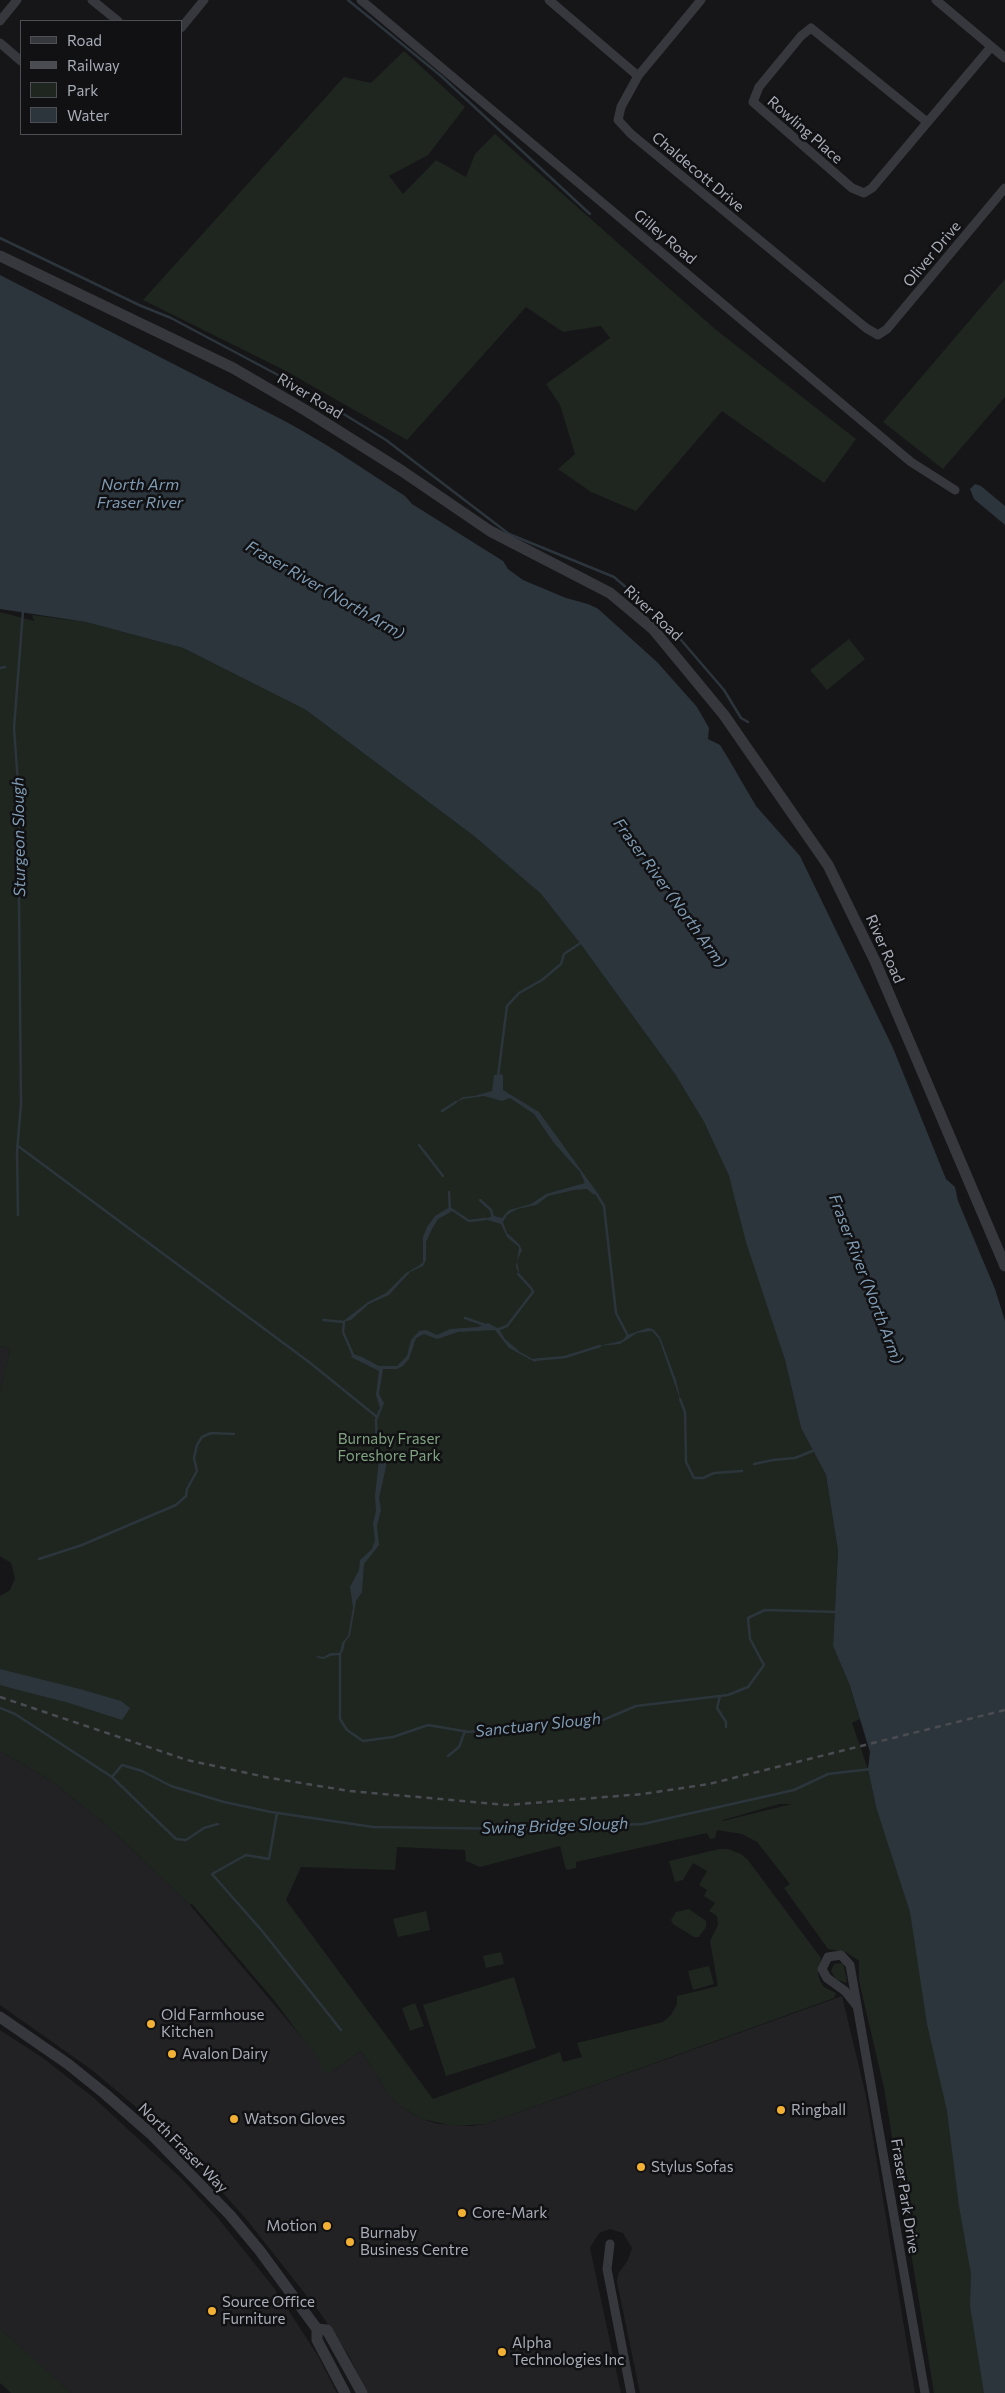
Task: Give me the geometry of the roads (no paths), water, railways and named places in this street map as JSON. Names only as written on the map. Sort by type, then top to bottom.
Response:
[{"type":"street","points":[[0,21],[17,0]]},
{"type":"street","points":[[92,0],[117,20]]},
{"type":"street","points":[[182,27],[204,0]]},
{"type":"street","name":"Gilley Road","points":[[361,0],[911,462],[954,490]]},
{"type":"street","points":[[548,0],[638,76]]},
{"type":"street","name":"Chaldecott Drive","points":[[701,0],[638,76],[621,107],[618,120],[631,134],[866,328],[878,335]]},
{"type":"street","points":[[936,0],[1005,58]]},
{"type":"street","name":"Rowling Place","points":[[927,122],[812,28],[801,36],[759,86],[752,102],[852,188],[864,193],[872,188],[991,47]]},
{"type":"street","points":[[0,43],[20,60]]},
{"type":"street","name":"Oliver Drive","points":[[878,335],[887,329],[1005,188]]},
{"type":"street","name":"River Road","points":[[0,256],[215,359],[257,382],[402,470],[490,531],[610,593],[653,629],[724,715],[828,865],[875,961],[1005,1266]]},
{"type":"street","name":"Fraser Park Drive","points":[[856,2005],[824,1973],[823,1965],[832,1955],[845,1957],[850,1965],[925,2393]]},
{"type":"street","name":"North Fraser Way","points":[[0,2017],[68,2064],[151,2134],[230,2215],[260,2250],[317,2328],[317,2340],[345,2393]]},
{"type":"street","points":[[610,2244],[607,2269],[631,2393]]},
{"type":"street","name":"North Fraser Way","points":[[317,2328],[327,2330],[362,2393]]},
{"type":"water","name":"North Arm Fraser River","points":[[0,270],[188,364],[347,457],[554,588],[620,619],[675,675],[720,736],[759,804],[802,852],[921,1103],[1005,1308],[1005,2393],[984,2393],[970,2306],[971,2274],[959,2206],[947,2111],[927,2024],[910,1912],[876,1807],[868,1769],[870,1752],[850,1686],[833,1646],[838,1551],[826,1475],[801,1428],[785,1360],[746,1242],[729,1176],[704,1122],[675,1074],[582,946],[541,894],[474,836],[306,710],[183,648],[86,622],[0,609]]},
{"type":"water","points":[[975,484],[981,486],[1005,506],[1005,525],[974,499],[970,489]]},
{"type":"water","points":[[501,1074],[503,1076],[503,1090],[539,1112],[599,1195],[593,1194],[587,1189],[574,1190],[548,1196],[536,1205],[517,1209],[507,1215],[503,1222],[507,1233],[519,1244],[522,1250],[517,1261],[520,1276],[516,1267],[519,1247],[507,1237],[501,1224],[484,1219],[494,1216],[502,1218],[509,1210],[531,1204],[546,1194],[585,1183],[580,1172],[554,1143],[534,1114],[510,1098],[502,1101],[484,1096],[463,1099],[454,1103],[463,1097],[492,1091],[494,1075]]},
{"type":"water","points":[[450,1207],[451,1212],[438,1219],[426,1242],[426,1260],[423,1266],[410,1272],[389,1295],[369,1304],[351,1320],[342,1322],[368,1302],[386,1293],[406,1273],[423,1262],[423,1237],[427,1227],[435,1216]]},
{"type":"water","points":[[488,1323],[499,1329],[505,1339],[520,1352],[536,1361],[509,1348],[495,1330],[458,1332],[437,1339],[424,1334],[416,1338],[409,1359],[403,1366],[397,1369],[383,1369],[379,1394],[384,1403],[381,1411],[376,1395],[379,1371],[351,1357],[353,1354],[379,1366],[397,1366],[407,1356],[411,1340],[419,1331],[426,1330],[437,1335],[450,1329],[478,1327]]},
{"type":"water","points":[[648,1328],[653,1329],[660,1337],[676,1380],[681,1402],[659,1339],[652,1331],[637,1333],[620,1344],[598,1346],[621,1341],[630,1334]]},
{"type":"water","points":[[380,1451],[386,1457],[386,1467],[379,1498],[381,1510],[377,1526],[379,1545],[364,1564],[362,1592],[356,1601],[350,1636],[345,1642],[343,1651],[340,1655],[324,1659],[318,1658],[316,1656],[324,1657],[330,1653],[340,1653],[342,1643],[348,1636],[353,1607],[350,1587],[359,1570],[360,1560],[372,1549],[375,1540],[373,1523],[376,1511],[375,1496]]},
{"type":"water","points":[[0,1669],[121,1701],[130,1708],[122,1720],[69,1703],[0,1685]]},
{"type":"waterway","points":[[348,0],[441,76],[590,214]]},
{"type":"waterway","points":[[0,238],[139,305],[171,318],[293,383],[386,440],[509,534],[614,577],[663,619],[724,690],[741,718],[748,722]]},
{"type":"waterway","name":"Sturgeon Slough","points":[[18,1215],[17,1151],[21,1105],[20,811],[14,728],[23,611]]},
{"type":"waterway","points":[[0,668],[5,667]]},
{"type":"waterway","points":[[498,1076],[507,1006],[519,993],[542,980],[561,964],[564,954],[582,942]]},
{"type":"waterway","points":[[442,1111],[456,1102]]},
{"type":"waterway","points":[[419,1145],[443,1176]]},
{"type":"waterway","points":[[18,1146],[309,1362],[377,1417]]},
{"type":"waterway","points":[[449,1192],[450,1211]]},
{"type":"waterway","points":[[596,1193],[604,1206],[616,1313],[628,1336],[626,1338]]},
{"type":"waterway","points":[[480,1200],[491,1210],[493,1218]]},
{"type":"waterway","points":[[451,1209],[469,1221],[486,1219]]},
{"type":"waterway","points":[[499,1329],[507,1326],[533,1292],[518,1274]]},
{"type":"waterway","points":[[465,1318],[488,1326]]},
{"type":"waterway","points":[[323,1320],[344,1322]]},
{"type":"waterway","points":[[344,1322],[343,1332],[354,1357]]},
{"type":"waterway","points":[[533,1360],[565,1357],[600,1346]]},
{"type":"waterway","points":[[680,1399],[685,1412],[686,1462],[694,1478],[703,1478],[714,1473],[742,1471]]},
{"type":"waterway","points":[[380,1410],[376,1420],[377,1447],[380,1453]]},
{"type":"waterway","points":[[39,1559],[82,1545],[176,1505],[186,1496],[187,1489],[197,1471],[194,1458],[197,1445],[202,1437],[211,1433],[234,1434]]},
{"type":"waterway","points":[[754,1464],[795,1458],[815,1450]]},
{"type":"waterway","name":"Sanctuary Slough","points":[[340,1653],[340,1719],[347,1730],[363,1741],[393,1737],[428,1725],[469,1732],[559,1721],[603,1720],[636,1706],[728,1695],[748,1687],[764,1665],[750,1639],[748,1618],[765,1610],[838,1612]]},
{"type":"waterway","points":[[720,1696],[717,1708],[726,1722],[726,1727]]},
{"type":"waterway","name":"Swing Bridge Slough","points":[[0,1708],[15,1714],[112,1777],[176,1839],[186,1840],[204,1828],[218,1824]]},
{"type":"waterway","points":[[448,1756],[459,1747],[465,1731]]},
{"type":"waterway","name":"Swing Bridge Slough","points":[[112,1777],[122,1765],[142,1771],[171,1786],[224,1802],[271,1812],[373,1827],[519,1829],[643,1824],[794,1790],[828,1774],[871,1769]]},
{"type":"waterway","points":[[277,1813],[269,1859],[246,1855],[212,1874],[263,1932],[341,2030]]},
{"type":"railway","points":[[0,1697],[187,1760],[270,1778],[350,1791],[507,1805],[643,1794],[709,1784],[1005,1710]]},
{"type":"place","name":"Old Farmhouse Kitchen","points":[[151,2024]]},
{"type":"place","name":"Avalon Dairy","points":[[172,2054]]},
{"type":"place","name":"Ringball","points":[[781,2110]]},
{"type":"place","name":"Watson Gloves","points":[[234,2119]]},
{"type":"place","name":"Stylus Sofas","points":[[641,2167]]},
{"type":"place","name":"Core-Mark","points":[[462,2213]]},
{"type":"place","name":"Motion","points":[[327,2226]]},
{"type":"place","name":"Burnaby Business Centre","points":[[350,2242]]},
{"type":"place","name":"Source Office Furniture","points":[[212,2311]]},
{"type":"place","name":"Alpha Technologies Inc","points":[[502,2352]]},
{"type":"water label","name":"Fraser River (North Arm)","points":[[325,590]]},
{"type":"water label","name":"Fraser River (North Arm)","points":[[670,893]]},
{"type":"water label","name":"Fraser River (North Arm)","points":[[866,1279]]},
{"type":"park label","name":"Burnaby Fraser Foreshore Park","points":[[389,1448]]}]
